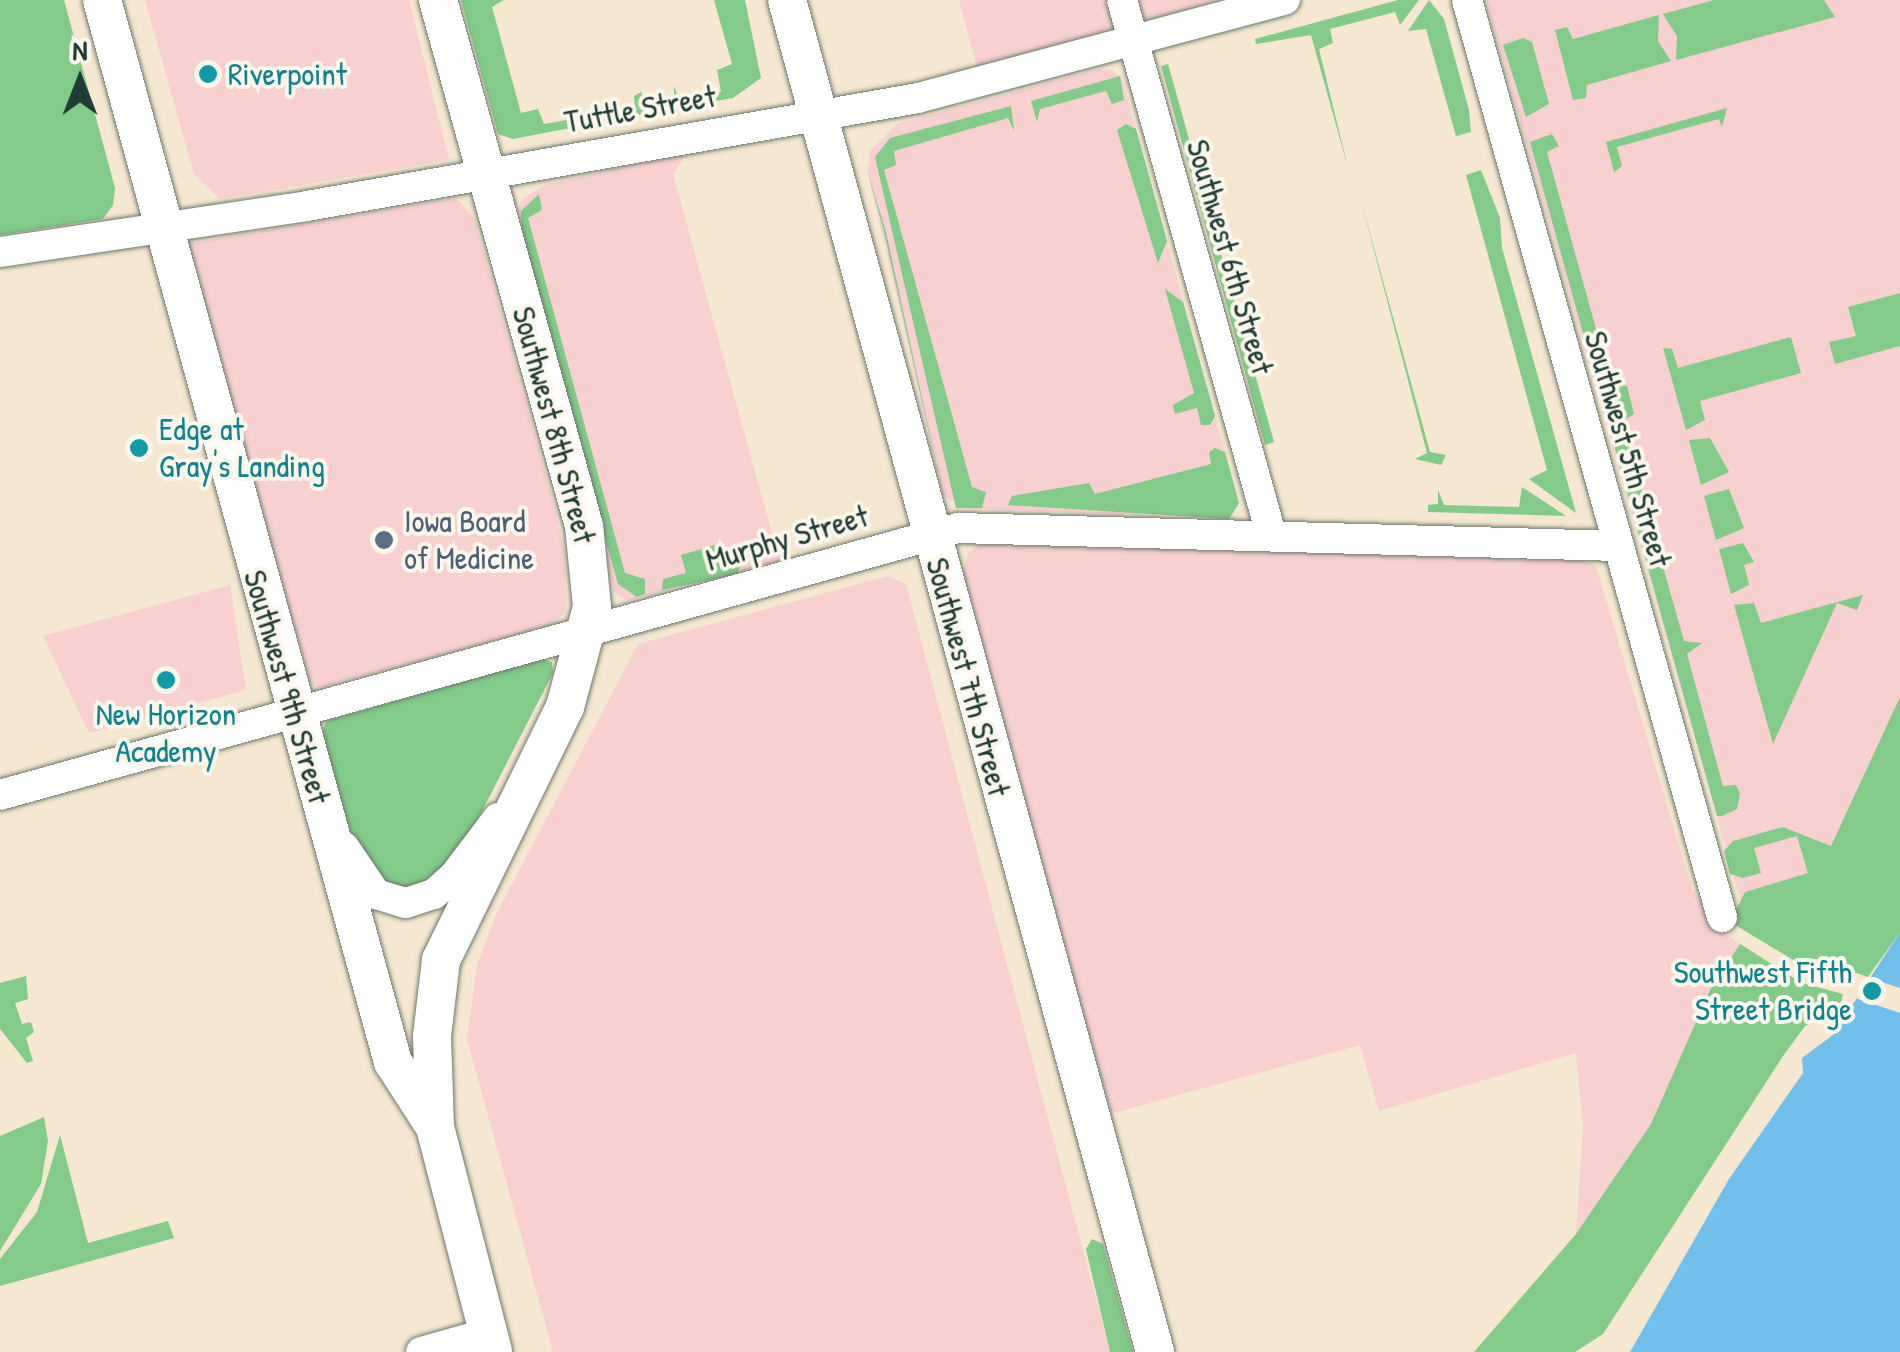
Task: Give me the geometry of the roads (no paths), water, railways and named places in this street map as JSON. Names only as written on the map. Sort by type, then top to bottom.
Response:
[{"type":"main road","name":"Southwest 8th Street","points":[[435,1127],[432,1036],[442,960],[525,782],[565,707],[589,632],[584,526],[438,0]]},
{"type":"main road","name":"Southwest 7th Street","points":[[788,0],[929,534],[1155,1352]]},
{"type":"main road","name":"Southwest 9th Street","points":[[103,6],[294,714],[393,1062],[435,1127],[490,1343]]},
{"type":"street","name":"Southwest 6th Street","points":[[1122,0],[1271,534]]},
{"type":"street","name":"Tuttle Street","points":[[0,252],[486,174],[944,93],[1286,0]]},
{"type":"street","name":"Southwest 5th Street","points":[[1467,0],[1722,917]]},
{"type":"street","name":"Murphy Street","points":[[0,795],[929,534],[987,525],[1618,546]]},
{"type":"street","points":[[316,790],[362,881],[376,894],[406,904],[434,894],[454,876],[525,782]]},
{"type":"street","points":[[422,1352],[490,1343]]},
{"type":"water","points":[[1900,932],[1900,1352],[1630,1352],[1729,1179],[1803,1073],[1802,1058],[1833,1035]]},
{"type":"place","name":"Riverpoint","points":[[208,74]]},
{"type":"place","name":"Edge at Gray's Landing","points":[[139,448]]},
{"type":"place","name":"Iowa Board of Medicine","points":[[384,540]]},
{"type":"place","name":"New Horizon Academy","points":[[166,680]]},
{"type":"place","name":"Southwest Fifth Street Bridge","points":[[1872,991]]}]
